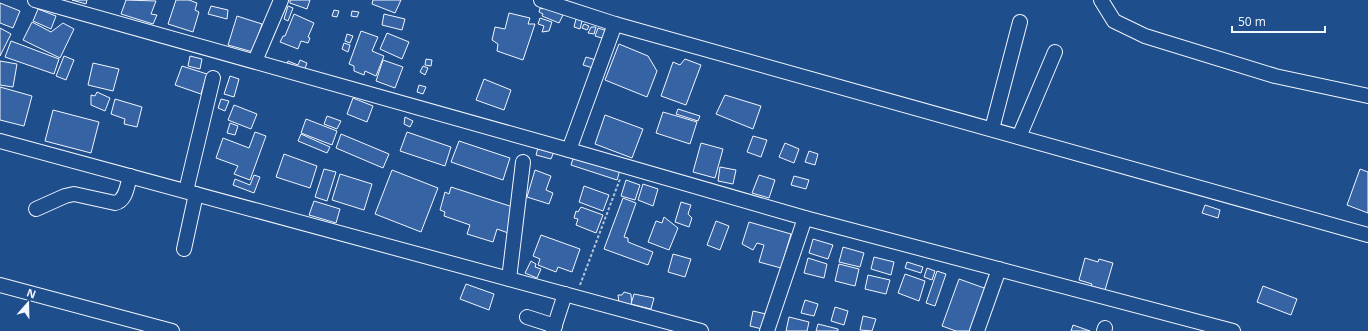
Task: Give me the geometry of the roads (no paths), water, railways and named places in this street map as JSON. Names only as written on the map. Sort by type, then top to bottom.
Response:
[{"type":"street","points":[[35,0],[255,61],[805,218],[1233,331]]},
{"type":"street","points":[[255,61],[281,0]]},
{"type":"street","points":[[541,0],[616,24],[1368,235]]},
{"type":"street","points":[[1101,0],[1114,21],[1145,36],[1275,76],[1368,96]]},
{"type":"street","points":[[992,129],[1020,22]]},
{"type":"street","points":[[569,150],[616,24]]},
{"type":"street","points":[[1019,137],[1055,52]]},
{"type":"street","points":[[184,249],[191,193],[213,78]]},
{"type":"street","points":[[0,141],[696,330]]},
{"type":"street","points":[[509,279],[523,162]]},
{"type":"street","points":[[36,209],[65,196],[74,194],[115,203],[120,202],[123,199],[130,176]]},
{"type":"street","points":[[767,331],[805,218]]},
{"type":"street","points":[[977,331],[999,269]]},
{"type":"street","points":[[0,285],[172,331]]},
{"type":"street","points":[[527,317],[554,329],[570,296]]}]
